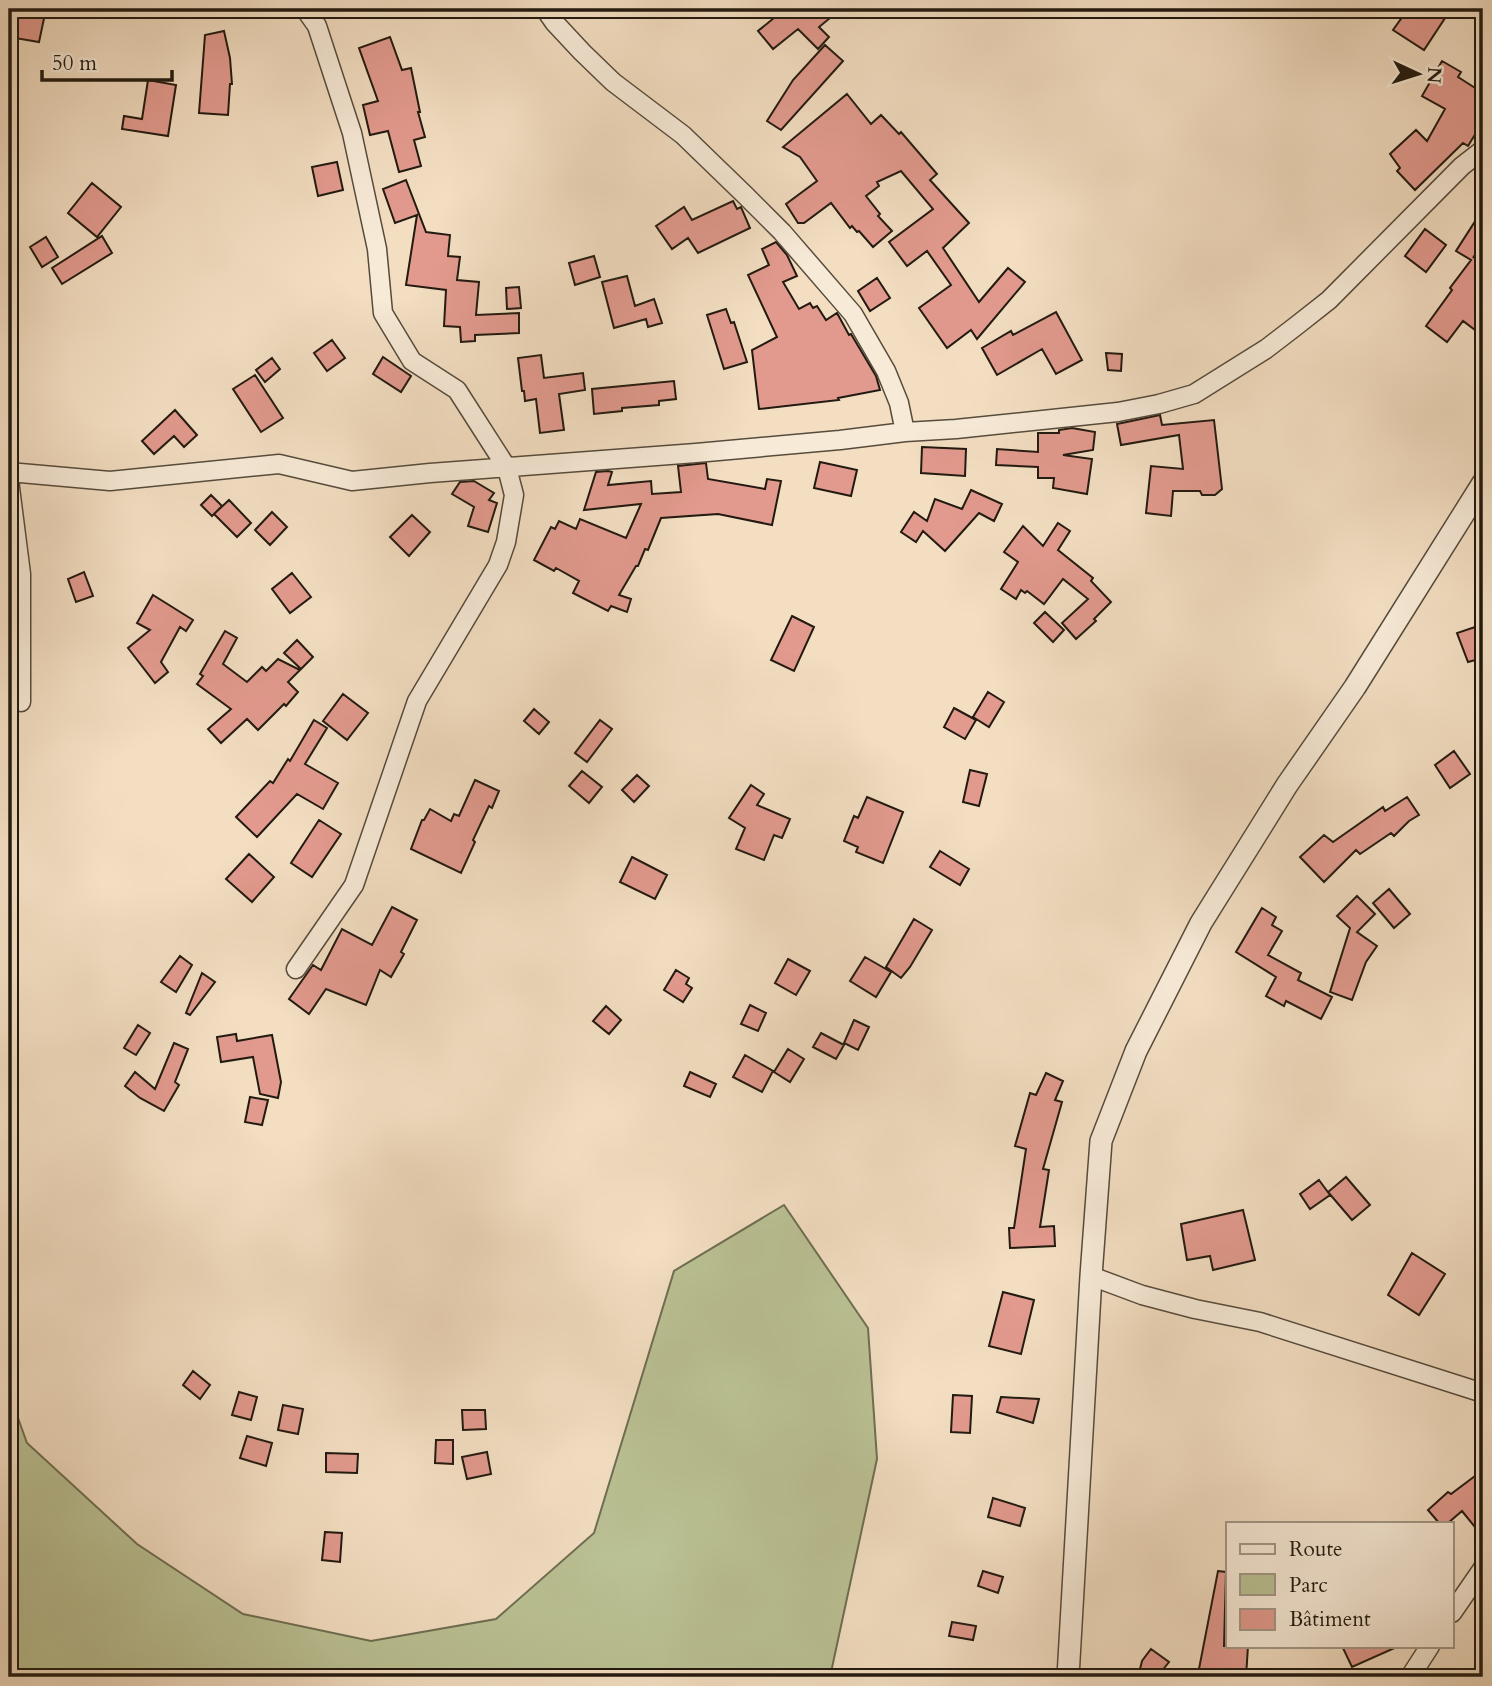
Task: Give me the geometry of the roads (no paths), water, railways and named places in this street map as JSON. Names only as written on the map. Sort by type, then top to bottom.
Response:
[{"type":"street","points":[[296,969],[354,885],[417,701],[498,565],[506,542],[514,495],[507,468],[457,390],[412,361],[383,313],[377,248],[352,133],[317,26],[305,9]]},
{"type":"street","points":[[545,9],[554,22],[613,82],[683,135],[736,186],[782,232],[853,314],[886,371],[899,403],[905,432]]},
{"type":"street","points":[[9,472],[110,481],[279,464],[352,481],[956,429],[1118,412],[1159,404],[1194,394],[1266,349],[1329,300],[1462,166],[1483,152]]},
{"type":"street","points":[[9,480],[20,574],[21,702]]},
{"type":"street","points":[[1068,1677],[1101,1141],[1142,1040],[1201,923],[1287,785],[1355,687],[1483,483]]},
{"type":"street","points":[[1091,1276],[1181,1306],[1260,1322],[1483,1393]]},
{"type":"street","points":[[1454,1610],[1483,1569]]},
{"type":"street","points":[[1410,1677],[1429,1648]]}]
